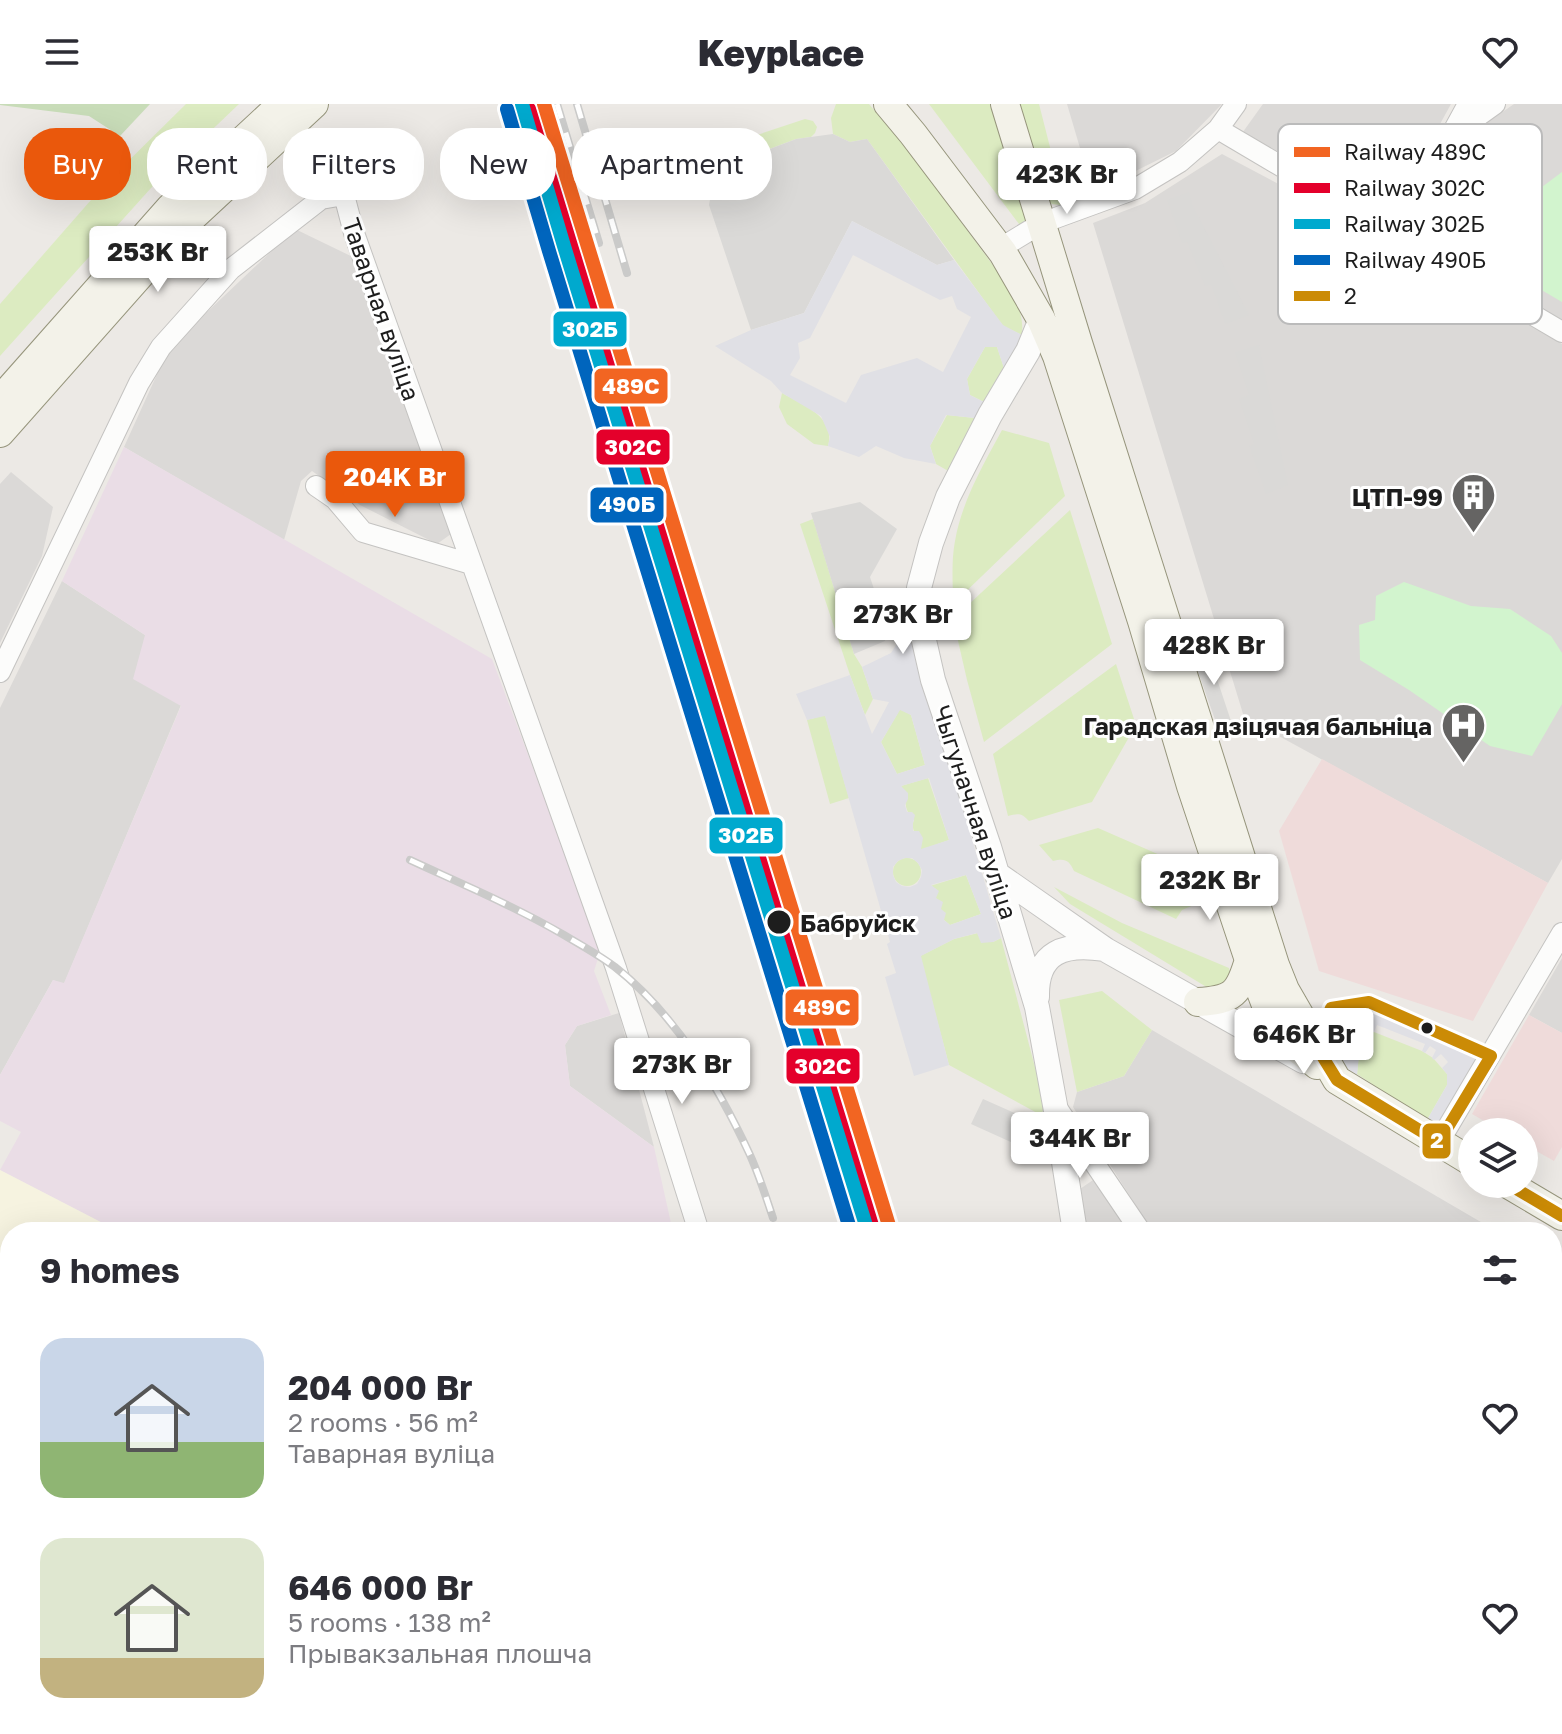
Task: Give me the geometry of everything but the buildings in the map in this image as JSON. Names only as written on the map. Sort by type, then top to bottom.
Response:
[{"type":"main road","points":[[0,400],[170,208],[281,114],[314,104]]},
{"type":"main road","points":[[888,104],[1007,243],[1057,356],[1191,786],[1266,1005],[1299,1050],[1337,1080],[1458,1154]]},
{"type":"main road","points":[[907,104],[1078,343]]},
{"type":"main road","points":[[1005,104],[1275,965],[1285,990],[1337,1080]]},
{"type":"main road","points":[[0,433],[281,114]]},
{"type":"main road","points":[[1198,1002],[1222,1001],[1235,992],[1244,979],[1249,960]]},
{"type":"main road","points":[[1532,1198],[1562,1216]]},
{"type":"street","points":[[1007,243],[1042,223],[1135,189],[1180,162],[1218,129],[1236,104]]},
{"type":"street","points":[[1457,124],[1468,104]]},
{"type":"street","points":[[1467,124],[1495,104]]},
{"type":"street","points":[[1218,129],[1278,164]]},
{"type":"street","name":"Таварная вуліца","points":[[0,672],[139,383],[161,347],[231,269],[321,199],[344,195],[354,233],[605,938],[696,1222]]},
{"type":"street","name":"Чыгуначная вуліца","points":[[1041,319],[1028,351],[990,415],[948,497],[919,588],[920,623],[933,680],[1037,1007],[1073,1222]]},
{"type":"street","points":[[1542,320],[1562,332]]},
{"type":"street","points":[[316,486],[335,499],[363,532],[471,564]]},
{"type":"street","points":[[997,874],[1106,950],[1337,1080]]},
{"type":"street","points":[[1439,1142],[1562,933]]},
{"type":"street","points":[[1037,1007],[1040,972],[1054,954],[1083,946],[1106,950]]},
{"type":"street","points":[[1055,1105],[1134,1222]]},
{"type":"street","points":[[1068,1187],[1084,1174],[1103,1174]]},
{"type":"shaded area","points":[[1067,104],[1222,104],[1176,151],[1093,192]]},
{"type":"shaded area","points":[[1263,104],[1451,104],[1440,124],[1278,124],[1278,157],[1240,136]]},
{"type":"shaded area","points":[[1514,104],[1562,104],[1562,321],[1542,308],[1542,124],[1485,124]]},
{"type":"shaded area","points":[[833,134],[850,142],[867,139],[954,260],[937,265],[852,221],[804,313],[751,330],[710,200],[772,200],[772,148],[796,139]]},
{"type":"shaded area","points":[[1222,154],[1278,184],[1278,324],[1532,324],[1562,344],[1562,859],[1548,883],[1244,717],[1093,223],[1145,203]]},
{"type":"shaded area","points":[[1189,192],[1193,206],[1249,315],[1225,324],[1211,284],[1205,286],[1187,242],[1182,243],[1167,200]]},
{"type":"shaded area","points":[[852,221],[937,265],[954,260],[1003,325],[1022,335],[1022,348],[1004,368],[997,347],[985,347],[967,379],[970,395],[984,402],[975,418],[946,415],[930,446],[936,464],[904,458],[876,446],[859,457],[828,446],[830,437],[821,416],[715,346],[751,330],[804,313]],"holes":[[[853,255],[940,300],[952,296],[957,309],[971,317],[943,372],[917,358],[861,375],[846,403],[790,375],[800,358],[798,343],[810,338]]]},
{"type":"shaded area","points":[[295,229],[359,260],[451,534],[437,544],[360,505],[312,471],[301,481],[284,540],[124,447],[169,348]]},
{"type":"shaded area","points":[[1259,345],[1288,485],[1266,494],[1249,446],[1254,444],[1239,399],[1249,395],[1235,353]]},
{"type":"shaded area","points":[[124,447],[492,659],[601,949],[594,971],[611,1015],[577,1026],[565,1045],[570,1086],[654,1147],[671,1222],[101,1222],[0,1170],[21,1132],[0,1121],[0,1075],[53,980],[64,983],[181,706],[133,679],[145,635],[62,581]]},
{"type":"shaded area","points":[[11,472],[53,507],[42,556],[0,643],[0,484]]},
{"type":"shaded area","points":[[860,502],[897,529],[870,577],[888,631],[885,641],[854,654],[811,513]]},
{"type":"shaded area","points":[[62,581],[145,635],[181,705],[64,984],[53,980],[0,1075],[0,708]]},
{"type":"shaded area","points":[[907,618],[1001,938],[981,943],[977,933],[954,939],[921,956],[949,1065],[914,1076],[885,977],[896,973],[887,944],[890,942],[825,716],[807,720],[796,694],[850,675],[872,734],[889,702],[873,699],[862,667],[891,653],[900,639],[896,623]],"holes":[[[900,710],[911,715],[925,765],[897,774],[881,742]],[[929,778],[949,840],[921,849],[923,838],[919,831],[913,831],[915,815],[907,812],[908,793],[901,786]],[[912,858],[918,863],[922,870],[917,884],[910,887],[896,882],[893,867],[898,861]],[[966,875],[981,914],[950,925],[944,920],[943,902],[936,898],[939,891],[931,885]]]},
{"type":"shaded area","points":[[1210,658],[1232,724],[1218,728],[1195,663]]},
{"type":"shaded area","points":[[1322,759],[1548,883],[1473,1021],[1319,971],[1279,831]]},
{"type":"shaded area","points":[[1562,958],[1562,1033],[1529,1015]]},
{"type":"shaded area","points":[[1369,1002],[1491,1056],[1439,1142],[1316,1046],[1331,1008]],"holes":[[[1377,1025],[1425,1044],[1422,1051],[1425,1053],[1430,1046],[1436,1050],[1434,1060],[1441,1054],[1448,1062],[1442,1068],[1447,1074],[1447,1085],[1427,1120],[1357,1075],[1361,1034],[1374,1032]]]},
{"type":"shaded area","points":[[619,1013],[654,1147],[570,1086],[565,1045],[577,1026]]},
{"type":"shaded area","points":[[1529,1015],[1562,1033],[1562,1147],[1554,1161],[1538,1152],[1538,1118],[1479,1118],[1472,1114]]},
{"type":"shaded area","points":[[1152,1030],[1481,1222],[1147,1222],[1073,1107],[1077,1092],[1124,1076]]},
{"type":"shaded area","points":[[983,1099],[1044,1126],[1033,1152],[971,1124]]},
{"type":"shaded area","points":[[0,1170],[101,1222],[0,1222]]},
{"type":"shaded area","points":[[1093,1180],[1122,1222],[1085,1222],[1080,1189]]},
{"type":"green space","points":[[150,104],[128,128],[108,128],[89,116],[0,105]]},
{"type":"green space","points":[[186,104],[239,104],[214,128],[162,128]]},
{"type":"green space","points":[[836,104],[869,104],[911,154],[1006,283],[1020,314],[1022,335],[1003,326],[867,139],[850,142],[833,134],[831,118]]},
{"type":"green space","points":[[929,104],[998,104],[1030,216],[1025,228],[1019,224]]},
{"type":"green space","points":[[1016,104],[1039,104],[1063,198],[1060,205],[1044,198]]},
{"type":"green space","points":[[805,119],[813,121],[817,127],[811,137],[772,148],[772,130]]},
{"type":"green space","points":[[147,143],[147,192],[0,356],[0,304],[91,200],[131,200],[131,158]]},
{"type":"green space","points":[[1562,172],[1562,302],[1542,290],[1542,187]]},
{"type":"green space","points":[[985,347],[997,347],[1004,368],[984,402],[970,395],[967,379]]},
{"type":"green space","points":[[782,393],[816,413],[827,427],[828,446],[814,444],[787,424],[779,407]]},
{"type":"green space","points":[[947,415],[975,418],[950,472],[936,464],[930,446]]},
{"type":"green space","points":[[1002,430],[1049,443],[1065,496],[953,604],[953,556],[958,526],[974,484]]},
{"type":"green space","points":[[1070,510],[1112,644],[984,742],[953,619]]},
{"type":"green space","points":[[813,519],[854,654],[873,699],[865,715],[800,524]]},
{"type":"green space","points":[[1404,582],[1471,606],[1510,609],[1551,636],[1562,653],[1562,704],[1532,756],[1490,746],[1360,660],[1359,625],[1375,620],[1376,596]]},
{"type":"green space","points":[[1116,664],[1136,725],[1092,802],[1029,821],[1020,814],[1008,816],[993,754]]},
{"type":"green space","points":[[900,709],[911,715],[925,765],[897,774],[881,742]]},
{"type":"green space","points":[[825,715],[849,798],[830,804],[807,720]]},
{"type":"green space","points":[[928,778],[949,840],[921,850],[901,786]]},
{"type":"green space","points":[[1098,828],[1169,859],[1172,872],[1183,876],[1194,905],[1182,910],[1176,919],[1074,871],[1066,861],[1053,861],[1039,845]]},
{"type":"green space","points":[[907,858],[917,862],[921,872],[917,882],[907,886],[897,882],[893,872],[897,862]]},
{"type":"green space","points":[[966,875],[981,914],[950,925],[944,920],[930,886]]},
{"type":"green space","points":[[1054,887],[1122,923],[1229,968],[1231,977],[1213,991],[1070,904]]},
{"type":"green space","points":[[978,933],[993,942],[1001,938],[1046,1109],[1039,1114],[949,1065],[920,956],[954,939]]},
{"type":"green space","points":[[1102,991],[1152,1030],[1124,1076],[1077,1092],[1059,1000]]},
{"type":"green space","points":[[1374,1032],[1422,1051],[1447,1074],[1447,1085],[1427,1120],[1357,1074],[1361,1034]]},
{"type":"railway","points":[[504,104],[848,1222]]},
{"type":"railway","points":[[557,104],[599,243]]},
{"type":"railway","points":[[577,104],[627,273]]},
{"type":"railway","points":[[410,860],[545,924],[603,958],[637,986],[676,1029],[724,1103],[750,1155],[773,1218]]},
{"type":"rail line","name":"302Б","points":[[522,104],[865,1222]]},
{"type":"rail line","name":"489С","points":[[544,104],[888,1222]]},
{"type":"rail line","name":"490Б","points":[[507,109],[848,1222]]},
{"type":"rail line","name":"302С","points":[[529,109],[871,1222]]},
{"type":"transit line","name":"2","points":[[1369,1002],[1491,1056],[1439,1142],[1337,1080],[1316,1046],[1331,1008],[1369,1002]]},
{"type":"transit line","name":"2","points":[[1532,1198],[1562,1216]]},
{"type":"place","name":"ЦТП-99","points":[[1474,535]]},
{"type":"place","name":"Гарадская дзіцячая бальніца","points":[[1463,764]]},
{"type":"place","name":"Бабруйск","points":[[779,922]]}]
